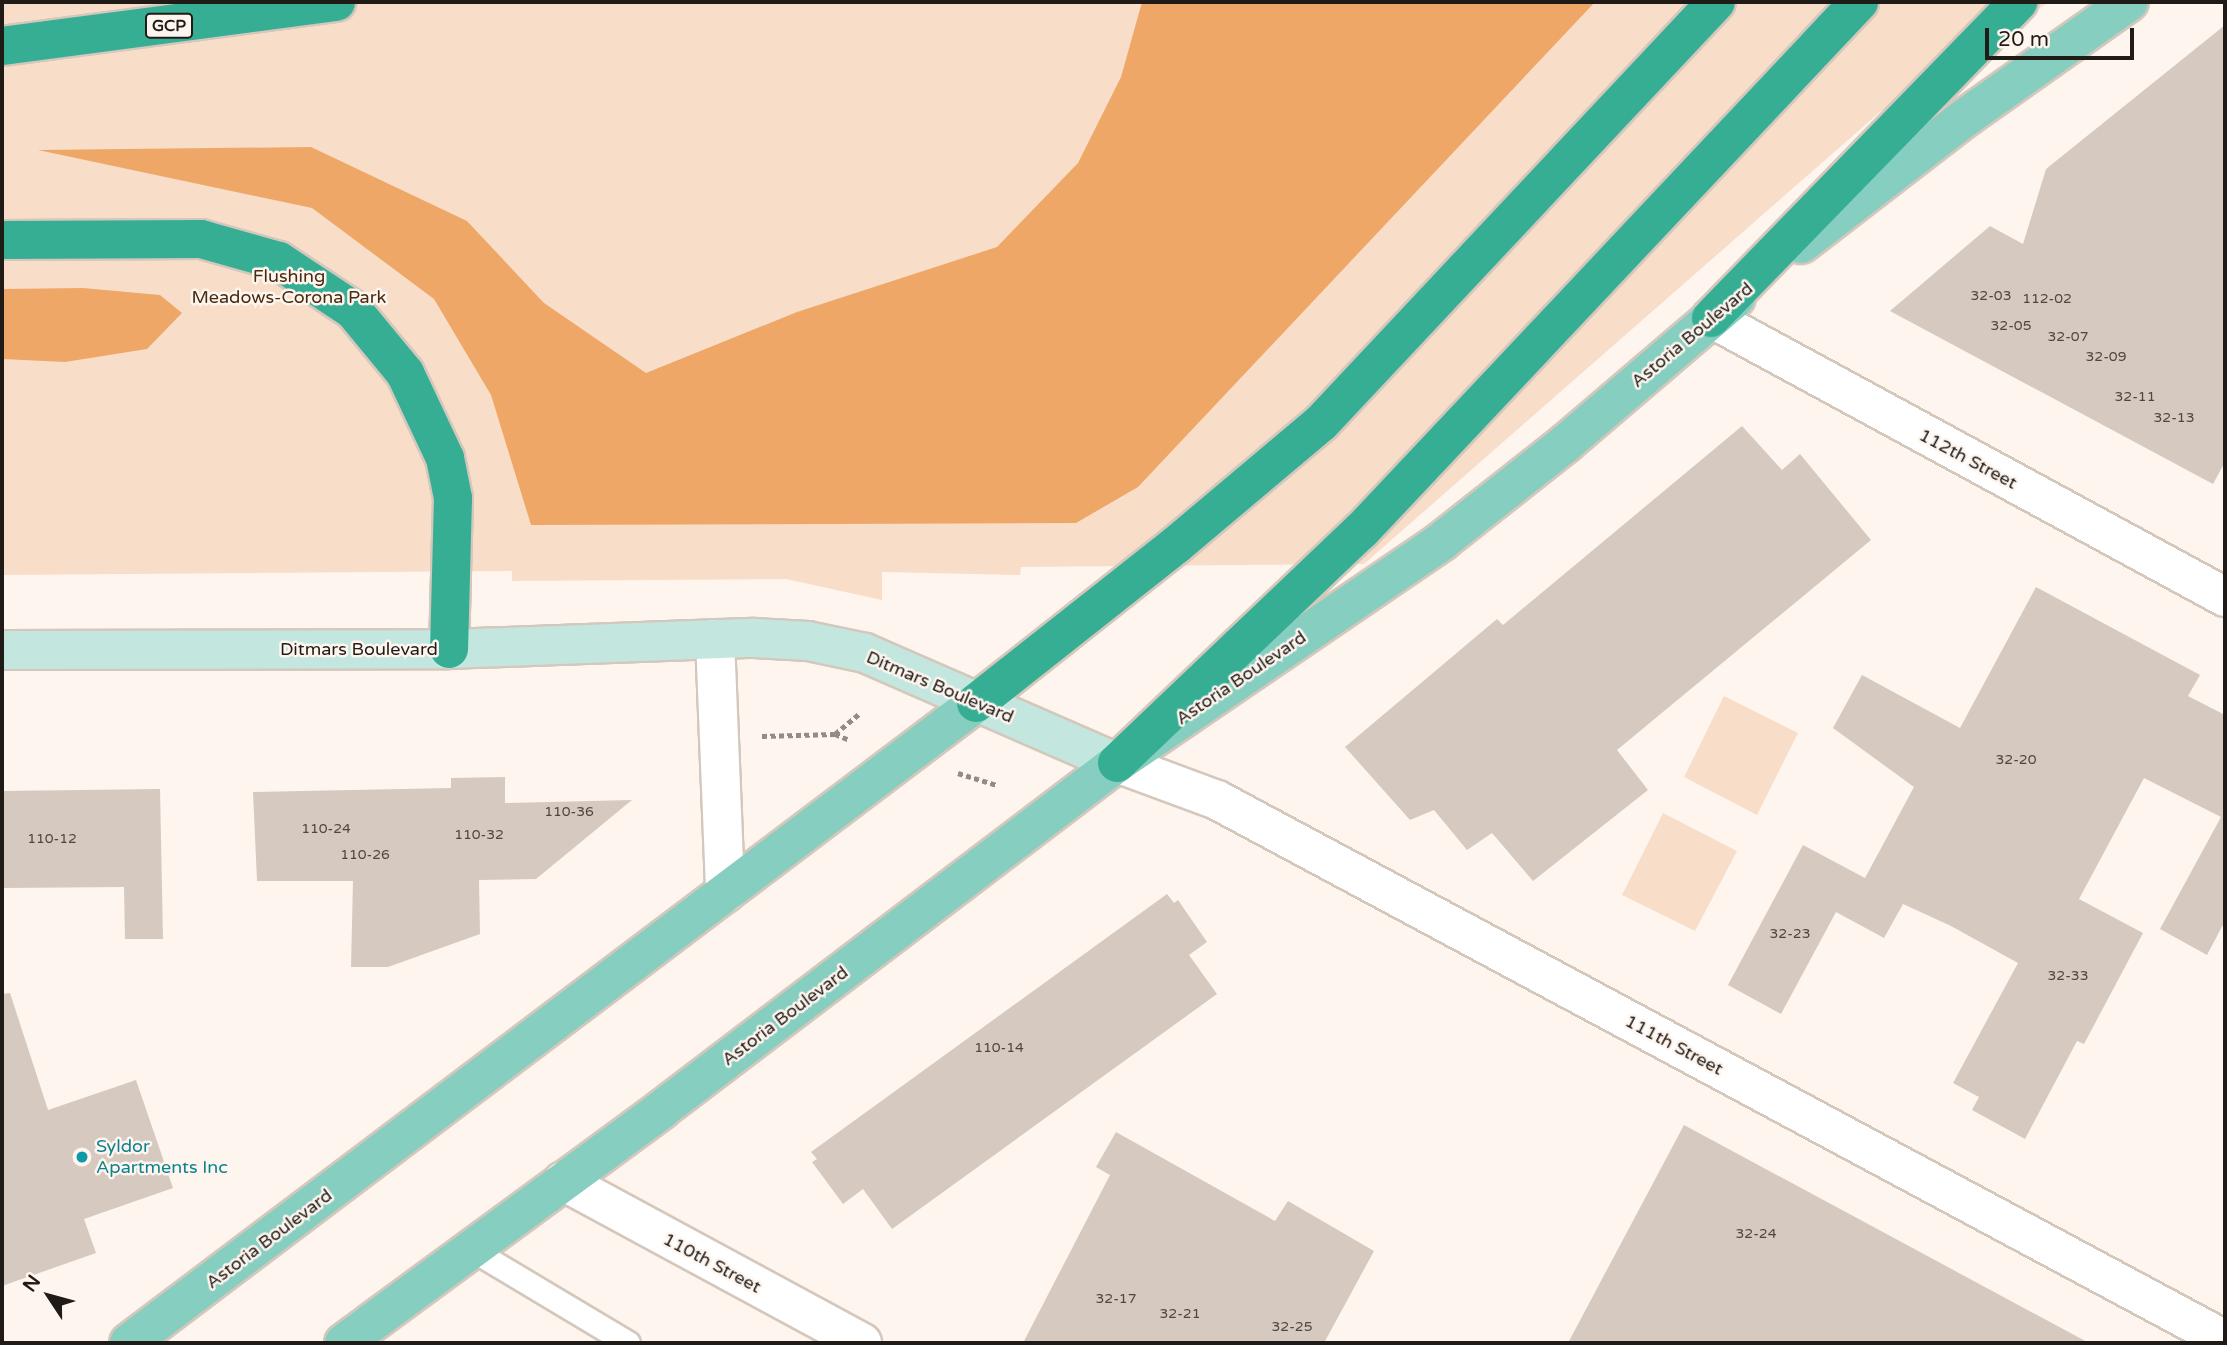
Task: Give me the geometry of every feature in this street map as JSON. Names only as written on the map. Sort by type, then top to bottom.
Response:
[{"type":"highway","name":"GCP","points":[[2,46],[336,2]]},
{"type":"highway","points":[[976,703],[1177,545],[1321,423],[1716,2]]},
{"type":"highway","points":[[1117,762],[1361,531],[1859,2]]},
{"type":"highway","points":[[1711,318],[2018,2]]},
{"type":"highway","points":[[2,240],[201,239],[279,261],[353,310],[405,373],[445,458],[453,498],[449,649]]},
{"type":"main road","name":"Astoria Boulevard","points":[[344,1343],[564,1181],[1117,762],[1452,533],[1885,177],[2129,2]]},
{"type":"main road","name":"Astoria Boulevard","points":[[130,1343],[976,703]]},
{"type":"street","name":"112th Street","points":[[1711,318],[2225,597]]},
{"type":"street","points":[[715,639],[725,892]]},
{"type":"street","name":"Ditmars Boulevard","points":[[2,650],[449,649],[782,639],[833,645],[865,653],[1117,762]]},
{"type":"street","name":"111th Street","points":[[1117,762],[1217,800],[2225,1340]]},
{"type":"street","name":"110th Street","points":[[564,1181],[862,1343]]},
{"type":"lane","points":[[471,1249],[628,1343]]},
{"type":"path","points":[[835,734],[859,714]]},
{"type":"path","points":[[757,736],[835,734],[860,744]]},
{"type":"path","points":[[950,771],[998,785]]},
{"type":"green space","name":"Flushing Meadows-Corona Park","points":[[2,2],[2049,2],[1880,112],[1364,564],[1021,567],[1020,575],[882,572],[882,600],[786,579],[512,581],[512,571],[2,575]]},
{"type":"green space","points":[[1724,696],[1798,733],[1757,815],[1684,777]]},
{"type":"green space","points":[[1663,813],[1737,851],[1695,931],[1622,895]]},
{"type":"shaded area","points":[[1142,2],[1595,2],[1138,487],[1076,523],[531,525],[491,395],[434,299],[312,208],[38,150],[311,147],[467,221],[544,303],[646,373],[797,312],[997,247],[1078,163],[1121,77]]},
{"type":"shaded area","points":[[83,288],[160,295],[182,313],[147,349],[65,362],[2,359],[2,289]]},
{"type":"building","points":[[2225,25],[2225,462],[2213,484],[1890,311],[1990,226],[2023,244],[2046,169]]},
{"type":"building","points":[[1742,426],[1782,470],[1800,454],[1871,540],[1617,750],[1648,790],[1533,881],[1492,833],[1467,850],[1434,810],[1410,820],[1345,747],[1497,619],[1503,625]]},
{"type":"building","points":[[2036,587],[2200,675],[2188,696],[2225,715],[2225,921],[2207,955],[2160,929],[2221,817],[2144,778],[2079,899],[2143,933],[2084,1044],[2077,1041],[2025,1139],[1972,1110],[1979,1097],[1953,1083],[2018,963],[1951,926],[1903,904],[1884,938],[1836,912],[1781,1014],[1728,985],[1803,845],[1865,878],[1914,787],[1833,728],[1862,675],[1960,728]]},
{"type":"building","points":[[505,777],[505,803],[632,800],[536,879],[479,880],[480,934],[388,967],[351,967],[353,881],[257,881],[253,792],[451,788],[451,778]]},
{"type":"building","points":[[160,789],[163,939],[125,939],[124,887],[2,888],[2,791]]},
{"type":"building","points":[[1167,894],[1174,903],[1178,900],[1207,942],[1189,955],[1217,994],[892,1229],[863,1189],[843,1204],[812,1162],[817,1159],[811,1152]]},
{"type":"building","name":"Syldor Apartments Inc","points":[[10,993],[48,1110],[136,1080],[173,1188],[84,1219],[96,1253],[2,1286],[2,994]]},
{"type":"building","points":[[1684,1125],[2089,1343],[1568,1343]]},
{"type":"building","points":[[1116,1132],[1275,1221],[1288,1201],[1374,1251],[1324,1343],[1023,1343],[1110,1175],[1096,1167]]},
{"type":"place","name":"Syldor Apartments Inc","points":[[82,1157]]}]
